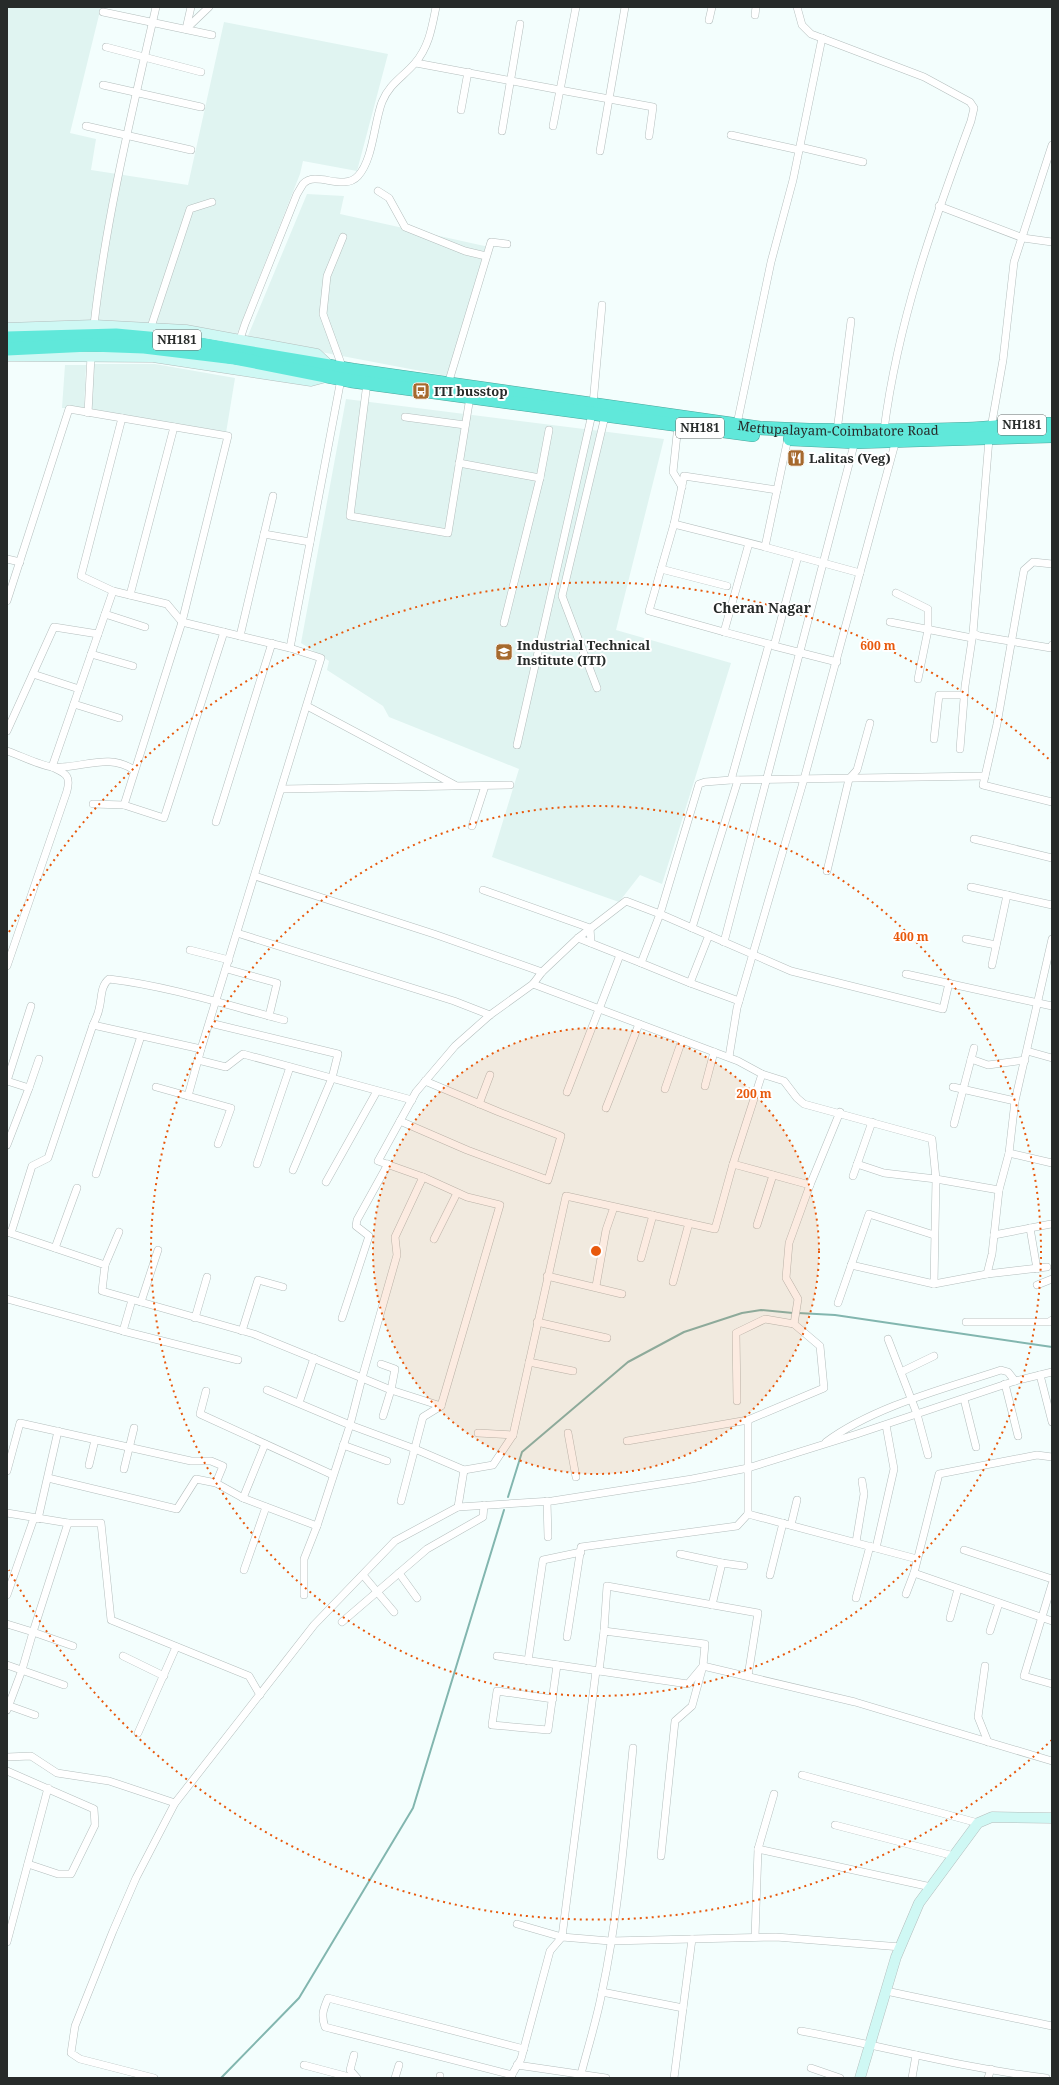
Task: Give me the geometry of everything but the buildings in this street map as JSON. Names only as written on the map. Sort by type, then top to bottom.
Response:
[{"type":"highway","name":"Mettupalayam-Coimbatore Road","points":[[7,338],[181,341],[335,373],[448,384],[597,411],[799,430],[837,431],[855,436],[884,430],[990,434],[1036,424],[1052,424]]},
{"type":"highway","name":"NH181","points":[[7,349],[116,340]]},
{"type":"highway","name":"NH181","points":[[335,373],[367,383],[470,397],[597,411],[678,426],[788,438],[855,436],[896,440],[990,434],[1052,436]]},
{"type":"street","points":[[94,325],[100,274],[126,136],[156,7]]},
{"type":"street","points":[[186,29],[192,7]]},
{"type":"street","points":[[186,29],[209,7]]},
{"type":"street","points":[[240,339],[297,194],[304,183],[314,179],[346,183],[358,177],[366,161],[382,101],[392,84],[416,63],[428,42],[436,7]]},
{"type":"street","points":[[553,126],[576,7]]},
{"type":"street","points":[[600,151],[625,7]]},
{"type":"street","points":[[709,20],[712,7]]},
{"type":"street","points":[[754,15],[756,7]]},
{"type":"street","points":[[797,7],[802,25],[811,34],[924,77],[970,102],[974,108],[971,121],[921,259],[902,326],[890,380],[884,430]]},
{"type":"street","points":[[103,12],[212,35]]},
{"type":"street","points":[[502,131],[520,24]]},
{"type":"street","points":[[737,424],[771,262],[800,148],[822,38]]},
{"type":"street","points":[[106,47],[201,72]]},
{"type":"street","points":[[416,63],[653,106],[649,136]]},
{"type":"street","points":[[461,110],[468,72]]},
{"type":"street","points":[[103,85],[136,94],[202,107]]},
{"type":"street","points":[[86,126],[191,150]]},
{"type":"street","points":[[731,135],[863,162]]},
{"type":"street","points":[[960,749],[964,695],[973,636],[990,434],[1003,360],[1014,262],[1052,145]]},
{"type":"street","points":[[378,191],[389,198],[405,227],[465,251],[486,256]]},
{"type":"street","points":[[151,327],[190,209],[212,202]]},
{"type":"street","points":[[939,206],[1023,238],[1052,242]]},
{"type":"street","points":[[290,648],[310,542],[335,373],[323,314],[327,276],[343,237]]},
{"type":"street","points":[[448,384],[490,242],[507,244]]},
{"type":"street","points":[[597,688],[562,596],[597,411],[602,305]]},
{"type":"street","points":[[837,431],[851,321]]},
{"type":"street","points":[[7,328],[94,325],[186,330],[317,354],[335,373]]},
{"type":"street","points":[[7,356],[91,356],[167,359],[312,381],[335,373]]},
{"type":"street","points":[[88,413],[91,356]]},
{"type":"street","points":[[367,383],[350,516],[448,533],[470,397]]},
{"type":"street","points":[[7,601],[70,410],[228,436],[182,622],[124,805]]},
{"type":"street","points":[[517,745],[597,411]]},
{"type":"street","points":[[404,416],[465,425]]},
{"type":"street","points":[[122,418],[81,576],[113,591],[167,604],[182,622],[272,643],[321,658],[238,934],[201,1049],[188,1096]]},
{"type":"street","points":[[678,426],[673,472],[682,487]]},
{"type":"street","points":[[130,595],[174,427]]},
{"type":"street","points":[[504,623],[540,478],[549,430]]},
{"type":"street","points":[[724,942],[801,653],[855,436]]},
{"type":"street","points":[[765,547],[788,438]]},
{"type":"street","points":[[729,1057],[739,1001],[754,954],[837,662],[896,440]]},
{"type":"street","points":[[459,463],[540,478]]},
{"type":"street","points":[[777,490],[684,476],[674,524],[650,611],[837,662]]},
{"type":"street","points":[[240,636],[273,496]]},
{"type":"street","points":[[674,524],[860,573]]},
{"type":"street","points":[[264,534],[310,542]]},
{"type":"street","points":[[724,632],[749,543]]},
{"type":"street","points":[[692,928],[771,645],[798,556]]},
{"type":"street","points":[[7,559],[20,562]]},
{"type":"street","points":[[1052,564],[1033,562],[1024,570],[997,724],[983,785],[1052,802]]},
{"type":"street","points":[[661,569],[727,586]]},
{"type":"street","points":[[52,767],[113,591]]},
{"type":"street","points":[[896,593],[928,609],[928,630],[918,679]]},
{"type":"street","points":[[105,614],[145,627]]},
{"type":"street","points":[[890,622],[928,630],[979,636],[1052,648],[1052,645]]},
{"type":"street","points":[[7,731],[54,627],[98,634]]},
{"type":"street","points":[[93,804],[124,805],[164,818],[224,632]]},
{"type":"street","points":[[216,822],[272,643]]},
{"type":"street","points":[[91,654],[133,666]]},
{"type":"street","points":[[33,674],[79,688]]},
{"type":"street","points":[[934,739],[939,695],[964,695]]},
{"type":"street","points":[[74,704],[119,718]]},
{"type":"street","points":[[307,706],[457,786]]},
{"type":"street","points":[[827,871],[848,779],[858,770],[870,723]]},
{"type":"street","points":[[7,751],[52,767],[66,774],[70,781],[7,966]]},
{"type":"street","points":[[52,767],[112,761],[125,764],[134,770]]},
{"type":"street","points":[[641,963],[660,914],[699,784],[705,782],[734,780],[848,779],[901,776],[985,776]]},
{"type":"street","points":[[282,789],[510,785]]},
{"type":"street","points":[[472,826],[485,786]]},
{"type":"street","points":[[974,840],[1052,858]]},
{"type":"street","points":[[255,876],[434,934],[532,969],[540,975]]},
{"type":"street","points":[[971,887],[1052,906]]},
{"type":"street","points":[[483,890],[590,928]]},
{"type":"street","points":[[992,965],[1007,895]]},
{"type":"street","points":[[401,1501],[423,1417],[441,1406],[500,1205],[467,1197],[423,1177],[378,1160],[412,1100],[425,1081],[455,1046],[490,1015],[533,984],[540,975],[578,938],[626,901],[660,914],[791,971],[943,1009],[949,983]]},
{"type":"street","points":[[590,928],[590,943]]},
{"type":"street","points":[[238,934],[454,1001],[490,1015]]},
{"type":"street","points":[[690,983],[709,935]]},
{"type":"street","points":[[578,938],[739,1001]]},
{"type":"street","points":[[966,939],[996,945]]},
{"type":"street","points":[[987,1274],[994,1235],[999,1190],[1009,1153],[1015,1101],[1052,939]]},
{"type":"street","points":[[190,950],[229,960]]},
{"type":"street","points":[[566,1092],[620,955]]},
{"type":"street","points":[[227,969],[277,983],[269,1016]]},
{"type":"street","points":[[906,974],[1052,1006]]},
{"type":"street","points":[[105,1265],[9,1233],[32,1166],[48,1158],[99,1009],[104,986],[109,979],[127,981],[284,1020]]},
{"type":"street","points":[[533,984],[729,1057],[762,1074],[784,1082],[804,1104],[840,1112],[932,1139],[936,1179],[934,1284]]},
{"type":"street","points":[[29,1088],[7,1081],[31,1006]]},
{"type":"street","points":[[210,1023],[338,1054],[332,1078],[294,1170]]},
{"type":"street","points":[[606,1108],[640,1024]]},
{"type":"street","points":[[93,1025],[201,1049]]},
{"type":"street","points":[[96,1174],[141,1036]]},
{"type":"street","points":[[664,1089],[682,1040]]},
{"type":"street","points":[[954,1124],[974,1048]]},
{"type":"street","points":[[1027,1051],[1052,1058]]},
{"type":"street","points":[[705,1086],[714,1052]]},
{"type":"street","points":[[198,1060],[226,1067],[243,1054],[412,1100]]},
{"type":"street","points":[[7,1145],[40,1059]]},
{"type":"street","points":[[971,1059],[988,1066],[1025,1060]]},
{"type":"street","points":[[257,1164],[290,1067]]},
{"type":"street","points":[[267,1390],[464,1470],[493,1465],[514,1435],[547,1276],[566,1196],[715,1229],[733,1164],[762,1074]]},
{"type":"street","points":[[479,1104],[490,1075]]},
{"type":"street","points":[[400,1121],[467,1150],[548,1180],[561,1136],[425,1081]]},
{"type":"street","points":[[156,1087],[231,1108],[218,1144]]},
{"type":"street","points":[[953,1087],[1015,1101]]},
{"type":"street","points":[[326,1182],[377,1091]]},
{"type":"street","points":[[795,1321],[798,1299],[786,1278],[789,1243],[810,1185],[840,1112]]},
{"type":"street","points":[[853,1176],[872,1122]]},
{"type":"street","points":[[1009,1153],[1052,1163]]},
{"type":"street","points":[[342,1318],[369,1236],[356,1226],[357,1220],[388,1164]]},
{"type":"street","points":[[733,1164],[810,1185]]},
{"type":"street","points":[[858,1164],[884,1173],[936,1179],[999,1190]]},
{"type":"street","points":[[757,1225],[773,1175]]},
{"type":"street","points":[[304,1595],[304,1560],[317,1526],[350,1425],[397,1255],[396,1237],[423,1177]]},
{"type":"street","points":[[55,1248],[77,1188]]},
{"type":"street","points":[[434,1239],[457,1193]]},
{"type":"street","points":[[596,1286],[606,1230],[614,1207]]},
{"type":"street","points":[[838,1303],[869,1214],[934,1235]]},
{"type":"street","points":[[641,1258],[653,1215]]},
{"type":"street","points":[[673,1282],[689,1223]]},
{"type":"street","points":[[994,1235],[1051,1224]]},
{"type":"street","points":[[1030,1228],[1037,1269]]},
{"type":"street","points":[[119,1232],[105,1265],[102,1292],[242,1331],[314,1358],[391,1390],[441,1406]]},
{"type":"street","points":[[141,1302],[158,1250]]},
{"type":"street","points":[[851,1265],[934,1284],[987,1274],[1047,1267]]},
{"type":"street","points":[[547,1276],[596,1286],[622,1294]]},
{"type":"street","points":[[195,1318],[207,1277]]},
{"type":"street","points":[[1037,1286],[1052,1279]]},
{"type":"street","points":[[242,1331],[258,1280],[283,1287]]},
{"type":"street","points":[[7,1299],[122,1331],[238,1360]]},
{"type":"street","points":[[122,1331],[132,1300]]},
{"type":"street","points":[[627,1441],[748,1420],[824,1388],[820,1346],[795,1321],[765,1319],[736,1333],[737,1401]]},
{"type":"street","points":[[966,1322],[1049,1322],[1052,1320]]},
{"type":"street","points":[[537,1322],[607,1338]]},
{"type":"street","points":[[888,1339],[917,1414],[928,1455]]},
{"type":"street","points":[[901,1372],[934,1356]]},
{"type":"street","points":[[299,1403],[314,1358]]},
{"type":"street","points":[[529,1362],[573,1371]]},
{"type":"street","points":[[382,1364],[395,1369],[391,1390],[383,1416]]},
{"type":"street","points":[[822,1445],[839,1433],[911,1400],[1001,1370],[1008,1372],[1015,1381]]},
{"type":"street","points":[[154,2078],[80,2059],[71,2053],[76,2026],[113,1931],[136,1878],[175,1803],[314,1625],[395,1541],[458,1507],[547,1501],[692,1479],[748,1468],[964,1399],[1005,1384],[1052,1372]]},
{"type":"street","points":[[1040,1375],[1052,1422]]},
{"type":"street","points":[[1005,1384],[1018,1436]]},
{"type":"street","points":[[206,1391],[200,1414],[333,1475]]},
{"type":"street","points":[[964,1399],[976,1447]]},
{"type":"street","points":[[567,1637],[581,1547],[737,1526],[748,1514],[748,1420]]},
{"type":"street","points":[[7,1471],[20,1423],[191,1461],[211,1461],[223,1466],[216,1483]]},
{"type":"street","points":[[856,1598],[873,1547],[894,1469],[886,1424]]},
{"type":"street","points":[[124,1469],[134,1428]]},
{"type":"street","points":[[7,1595],[36,1518],[48,1478],[58,1431]]},
{"type":"street","points":[[478,1433],[514,1435]]},
{"type":"street","points":[[568,1433],[576,1476]]},
{"type":"street","points":[[89,1465],[95,1440]]},
{"type":"street","points":[[243,1498],[265,1444]]},
{"type":"street","points":[[343,1445],[387,1461]]},
{"type":"street","points":[[906,1594],[914,1573],[940,1474],[1037,1455],[1052,1457]]},
{"type":"street","points":[[458,1507],[464,1470]]},
{"type":"street","points":[[48,1478],[177,1509],[196,1479],[216,1483],[243,1498],[317,1526]]},
{"type":"street","points":[[856,1542],[864,1494],[862,1482]]},
{"type":"street","points":[[791,1525],[797,1500]]},
{"type":"street","points":[[547,1501],[548,1537]]},
{"type":"street","points":[[342,1622],[427,1549],[483,1516],[484,1505]]},
{"type":"street","points":[[244,1570],[266,1507]]},
{"type":"street","points":[[7,1513],[68,1523],[101,1523],[111,1620],[249,1676],[260,1695]]},
{"type":"street","points":[[748,1514],[917,1559]]},
{"type":"street","points":[[35,1715],[7,1707],[22,1670],[68,1523]]},
{"type":"street","points":[[770,1575],[783,1523]]},
{"type":"street","points":[[964,1550],[1052,1579]]},
{"type":"street","points":[[528,1661],[543,1560],[581,1552]]},
{"type":"street","points":[[680,1554],[744,1566]]},
{"type":"street","points":[[712,1605],[722,1563]]},
{"type":"street","points":[[399,1573],[417,1598]]},
{"type":"street","points":[[914,1573],[1052,1622]]},
{"type":"street","points":[[363,1574],[394,1612]]},
{"type":"street","points":[[1052,1584],[1024,1676],[1052,1684]]},
{"type":"street","points":[[524,2049],[328,1998],[321,2016],[325,2027],[511,2077],[524,2049],[550,1951],[562,1937],[604,1632],[607,1586],[758,1613],[748,1676]]},
{"type":"street","points":[[950,1618],[958,1589]]},
{"type":"street","points":[[990,1631],[999,1603]]},
{"type":"street","points":[[7,1624],[73,1646]]},
{"type":"street","points":[[604,1632],[705,1644],[703,1666],[692,1706],[675,1721],[661,1856]]},
{"type":"street","points":[[138,1733],[176,1647]]},
{"type":"street","points":[[123,1656],[164,1676]]},
{"type":"street","points":[[497,1656],[688,1684],[703,1666]]},
{"type":"street","points":[[7,1665],[64,1685]]},
{"type":"street","points":[[552,1699],[497,1691],[492,1725],[548,1730],[557,1665]]},
{"type":"street","points":[[703,1666],[854,1702],[1052,1761]]},
{"type":"street","points":[[985,1666],[978,1717],[988,1742]]},
{"type":"street","points":[[581,2074],[602,1992],[617,1902],[633,1748]]},
{"type":"street","points":[[7,1757],[31,1756],[57,1773],[108,1781],[175,1803]]},
{"type":"street","points":[[7,1771],[94,1809],[95,1825],[70,1874],[58,1874],[28,1864]]},
{"type":"street","points":[[802,1775],[978,1823]]},
{"type":"street","points":[[7,1942],[48,1788]]},
{"type":"street","points":[[755,1938],[758,1850],[774,1794]]},
{"type":"street","points":[[860,2078],[886,1991],[901,1947],[919,1903],[978,1823],[992,1817],[1052,1818]]},
{"type":"street","points":[[835,1825],[954,1856]]},
{"type":"street","points":[[758,1850],[931,1887]]},
{"type":"street","points":[[517,1924],[562,1937],[610,1941],[776,1937],[901,1947]]},
{"type":"street","points":[[674,2078],[692,1939]]},
{"type":"street","points":[[886,1991],[1052,2026]]},
{"type":"street","points":[[602,1992],[683,2008]]},
{"type":"street","points":[[801,2031],[871,2044],[916,2055],[991,2069],[1023,2077],[1046,2078]]},
{"type":"street","points":[[354,2055],[350,2070],[357,2078]]},
{"type":"street","points":[[912,2078],[916,2055]]},
{"type":"street","points":[[519,2062],[526,2066],[606,2078]]},
{"type":"street","points":[[304,2065],[353,2078]]},
{"type":"street","points":[[395,2078],[399,2065]]},
{"type":"street","points":[[811,2068],[821,2075],[840,2078]]},
{"type":"street","points":[[988,2078],[991,2069]]},
{"type":"shaded area","points":[[7,7],[101,7],[70,133],[96,139],[91,170],[188,185],[224,22],[388,54],[357,171],[303,161],[300,174],[237,334],[88,322],[7,325]]},
{"type":"shaded area","points":[[307,194],[344,196],[340,214],[489,247],[447,376],[247,338]]},
{"type":"shaded area","points":[[94,364],[155,364],[235,378],[226,433],[91,411]]},
{"type":"shaded area","points":[[65,365],[86,365],[84,409],[62,408]]},
{"type":"shaded area","name":"Industrial Technical Institute (ITI)","points":[[346,399],[664,439],[616,630],[731,663],[662,884],[640,875],[619,902],[492,857],[519,769],[389,717],[383,706],[327,670],[329,661],[301,643]]},
{"type":"waterway","points":[[508,1497],[522,1452],[628,1362],[684,1332],[742,1313],[761,1310],[793,1313]]},
{"type":"waterway","points":[[798,1313],[835,1315],[1052,1347]]},
{"type":"waterway","points":[[221,2078],[299,1998],[413,1808],[504,1510]]},
{"type":"place","name":"ITI busstop","points":[[421,391]]},
{"type":"place","name":"Lalitas (Veg)","points":[[796,458]]},
{"type":"place","name":"Industrial Technical Institute (ITI)","points":[[504,652]]},
{"type":"district","name":"Cheran Nagar","points":[[762,608]]}]
